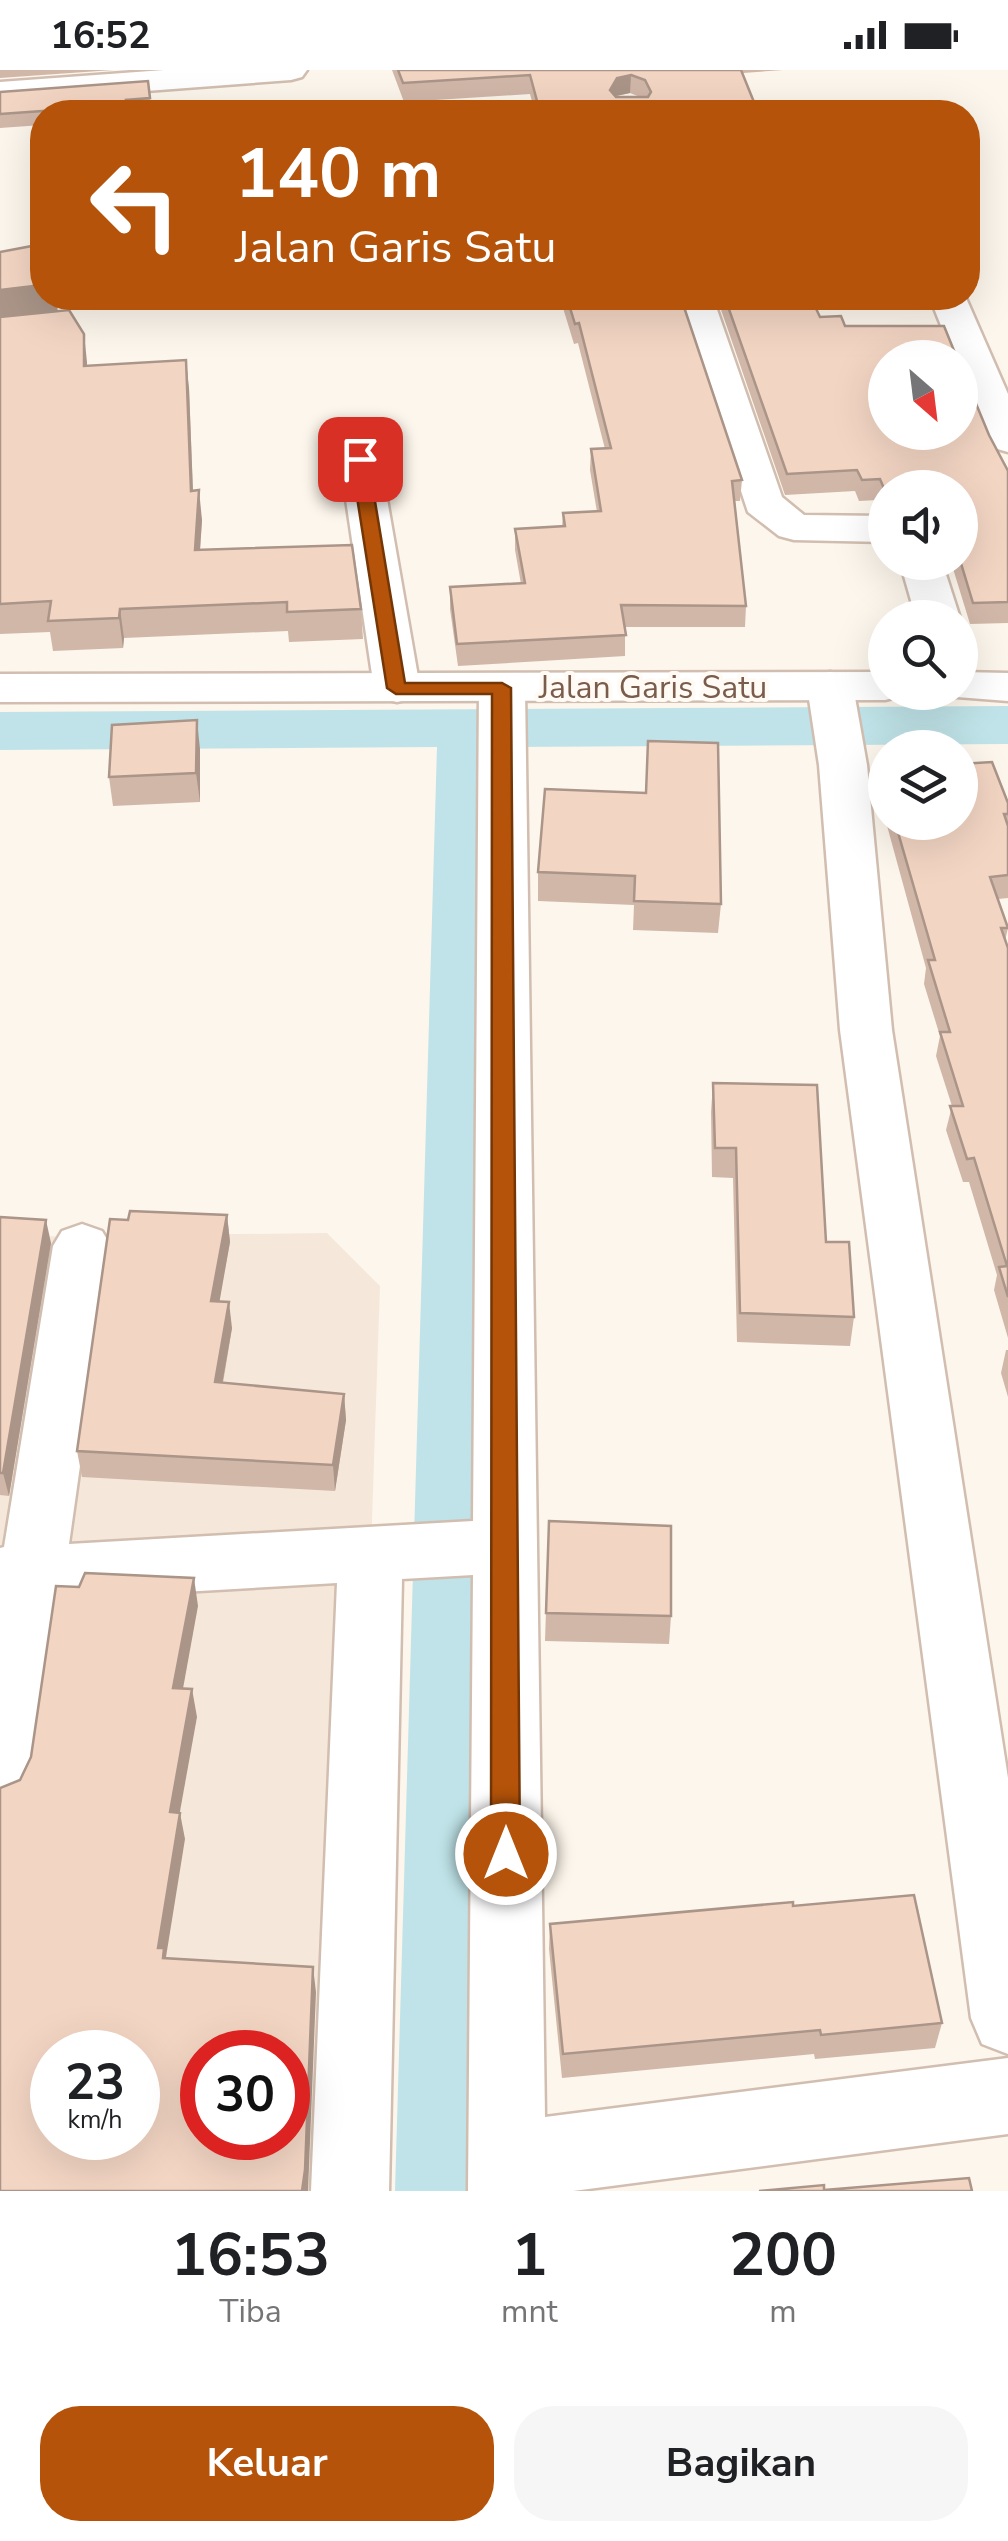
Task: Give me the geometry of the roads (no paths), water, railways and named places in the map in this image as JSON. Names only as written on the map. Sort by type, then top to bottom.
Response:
[{"type":"street","points":[[0,92],[186,74],[292,70]]},
{"type":"street","points":[[699,310],[763,503],[794,527],[868,529]]},
{"type":"street","points":[[953,310],[1008,440]]},
{"type":"street","points":[[360,459],[396,688]]},
{"type":"street","points":[[978,687],[1008,688]]},
{"type":"street","name":"Jalan Garis Satu","points":[[0,688],[396,688],[501,719],[836,721],[868,698]]},
{"type":"street","points":[[501,719],[507,2176],[1008,2096]]},
{"type":"street","points":[[836,721],[866,1030],[1008,2018]]},
{"type":"street","points":[[0,1782],[15,1575],[82,1246]]},
{"type":"street","points":[[15,1575],[504,1546]]},
{"type":"street","points":[[350,2191],[370,1556]]},
{"type":"waterway","points":[[469,728],[1008,725]]},
{"type":"waterway","points":[[0,731],[469,728]]},
{"type":"waterway","points":[[448,2191],[469,728]]}]
